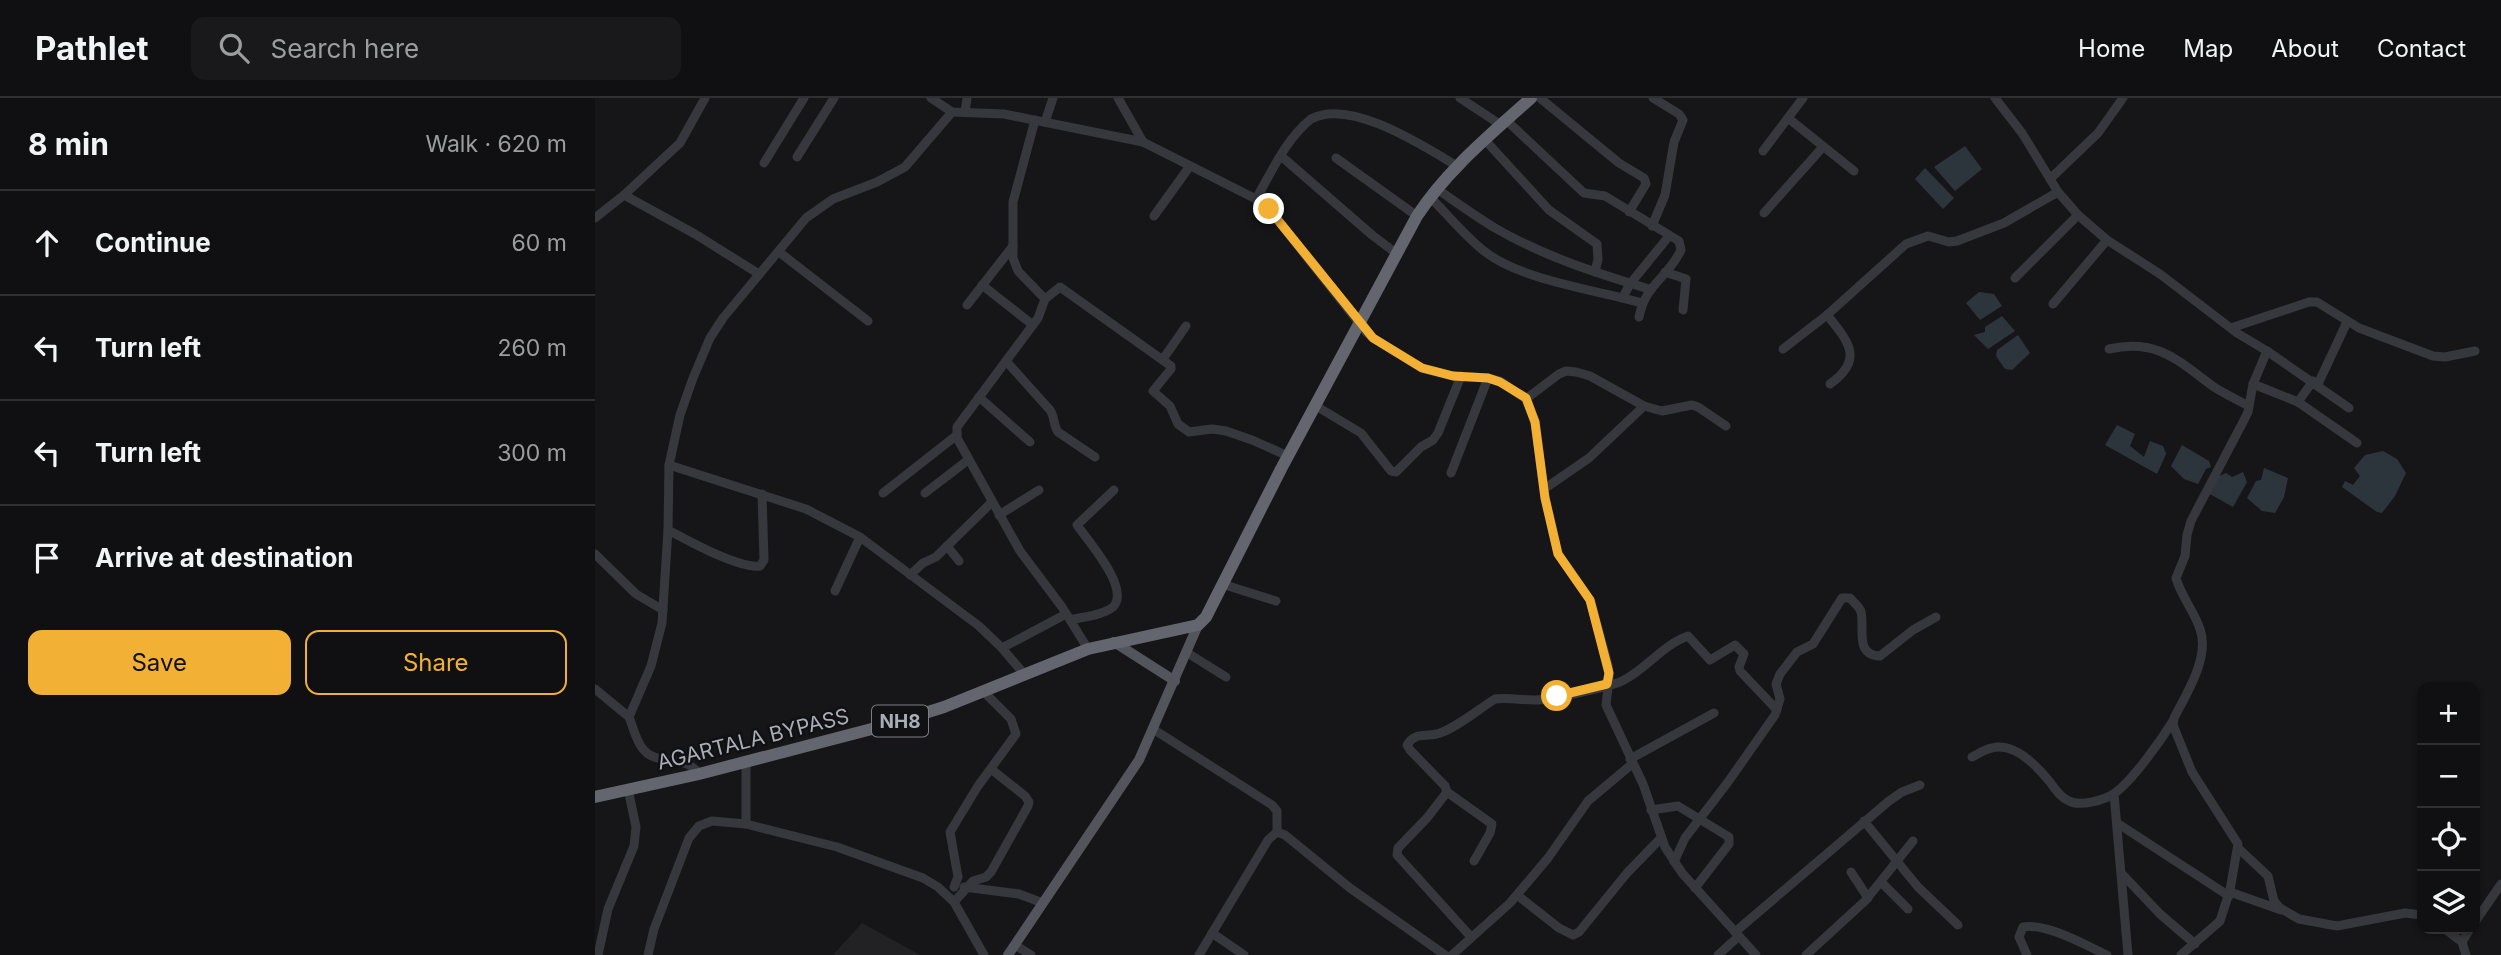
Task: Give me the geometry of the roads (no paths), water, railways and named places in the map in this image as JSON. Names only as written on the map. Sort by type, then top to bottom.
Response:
[{"type":"highway","points":[[1198,625],[1206,617],[1416,216],[1457,166],[1531,98]]},
{"type":"highway","name":"AGARTALA BYPASS","points":[[595,797],[699,774],[887,725],[983,691],[1088,649],[1198,625]]},
{"type":"main road","points":[[1008,955],[1139,760],[1198,625]]},
{"type":"main road","points":[[1114,642],[1175,681]]},
{"type":"street","points":[[595,217],[624,195],[680,143],[705,98]]},
{"type":"street","points":[[764,163],[804,98]]},
{"type":"street","points":[[797,157],[834,98]]},
{"type":"street","points":[[931,98],[952,112],[986,112],[1143,142],[1256,199],[1269,209],[1373,338],[1410,362],[1436,372],[1488,378],[1526,398],[1535,422],[1544,489],[1558,554],[1590,600],[1598,637],[1608,665],[1606,705],[1643,784],[1661,838],[1674,862],[1756,955]]},
{"type":"street","points":[[965,112],[967,98]]},
{"type":"street","points":[[1045,122],[1053,98]]},
{"type":"street","points":[[1118,98],[1143,142]]},
{"type":"street","points":[[1460,98],[1504,123],[1584,193],[1605,196],[1679,242],[1681,250],[1649,289],[1639,317]]},
{"type":"street","points":[[1540,98],[1619,163],[1644,178],[1646,184],[1629,212]]},
{"type":"street","points":[[1652,226],[1665,195],[1674,142],[1683,120],[1679,114],[1653,98]]},
{"type":"street","points":[[1763,151],[1803,98]]},
{"type":"street","points":[[2050,178],[2098,133],[2123,98]]},
{"type":"street","points":[[1997,99],[2022,133],[2058,192],[2078,215],[2107,240],[2160,274],[2231,328],[2315,382],[2349,408]]},
{"type":"street","points":[[1256,199],[1294,136],[1322,111],[1336,108],[1366,114],[1457,166]]},
{"type":"street","points":[[629,717],[651,666],[662,623],[670,465],[680,415],[702,356],[723,318],[806,218],[833,199],[877,182],[905,167],[952,112]]},
{"type":"street","points":[[1787,118],[1854,171]]},
{"type":"street","points":[[1035,120],[1013,202],[1013,246],[1014,263],[1018,271],[1045,299]]},
{"type":"street","points":[[1485,140],[1549,210],[1597,244],[1598,259],[1594,272]]},
{"type":"street","points":[[1764,212],[1822,148]]},
{"type":"street","points":[[1280,156],[1396,253]]},
{"type":"street","points":[[1336,158],[1416,216]]},
{"type":"street","points":[[1154,216],[1190,166]]},
{"type":"street","points":[[1783,349],[1828,315],[1906,244],[1928,236],[1957,242],[2004,223],[2058,192]]},
{"type":"street","points":[[1433,193],[1538,249],[1594,272],[1649,289]]},
{"type":"street","points":[[1433,193],[1484,251],[1503,263],[1642,303]]},
{"type":"street","points":[[624,195],[695,234],[759,274]]},
{"type":"street","points":[[2015,278],[2078,215]]},
{"type":"street","points":[[1623,297],[1630,284],[1669,236]]},
{"type":"street","points":[[2053,304],[2107,240]]},
{"type":"street","points":[[967,305],[1013,246]]},
{"type":"street","points":[[779,252],[868,321]]},
{"type":"street","points":[[1665,272],[1686,279],[1683,310]]},
{"type":"street","points":[[982,285],[1033,325]]},
{"type":"street","points":[[1088,649],[1020,551],[968,460],[957,435],[957,427],[1038,318],[1045,299],[1060,287],[1171,366],[1153,391],[1174,410],[1178,425],[1182,429],[1189,432],[1212,429],[1239,435],[1288,456]]},
{"type":"street","points":[[2231,328],[2309,302],[2317,302],[2347,322],[2433,356],[2445,357],[2475,351]]},
{"type":"street","points":[[1828,315],[1847,340],[1851,355],[1843,374],[1830,384]]},
{"type":"street","points":[[2298,402],[2315,382],[2347,322]]},
{"type":"street","points":[[1163,359],[1186,326]]},
{"type":"street","points":[[2109,349],[2129,345],[2153,349],[2185,364],[2223,392],[2249,405]]},
{"type":"street","points":[[1972,757],[1990,748],[2012,750],[2027,759],[2061,796],[2070,803],[2079,803],[2114,794],[2173,721],[2198,665],[2202,648],[2201,631],[2178,587],[2177,572],[2185,556],[2191,522],[2243,422],[2253,384],[2267,351]]},
{"type":"street","points":[[1006,361],[1050,410],[1055,417],[1055,428],[1058,432],[1095,457]]},
{"type":"street","points":[[1526,398],[1559,374],[1566,371],[1576,372],[1590,376],[1644,406],[1662,411],[1692,405],[1726,426]]},
{"type":"street","points":[[1315,406],[1361,433],[1388,467],[1396,472],[1439,433],[1461,376]]},
{"type":"street","points":[[1451,473],[1488,378]]},
{"type":"street","points":[[2253,384],[2298,402],[2357,443]]},
{"type":"street","points":[[979,397],[1030,442]]},
{"type":"street","points":[[1544,489],[1589,458],[1644,406]]},
{"type":"street","points":[[883,493],[957,435]]},
{"type":"street","points":[[925,493],[968,460]]},
{"type":"street","points":[[670,465],[806,509],[860,537],[982,629],[1024,674]]},
{"type":"street","points":[[1002,648],[1068,617],[1107,610],[1114,606],[1118,598],[1115,582],[1077,525],[1114,489]]},
{"type":"street","points":[[999,515],[1039,490]]},
{"type":"street","points":[[668,530],[719,555],[761,566],[764,560],[762,495]]},
{"type":"street","points":[[910,575],[923,563],[936,557],[992,502]]},
{"type":"street","points":[[835,591],[860,537]]},
{"type":"street","points":[[947,546],[959,561]]},
{"type":"street","points":[[595,554],[636,594],[663,610]]},
{"type":"street","points":[[1222,584],[1276,601]]},
{"type":"street","points":[[1674,862],[1681,844],[1777,710],[1780,699],[1777,679],[1780,674],[1797,652],[1813,644],[1842,598],[1850,598],[1862,612],[1862,641],[1871,655],[1880,656],[1913,630],[1936,617]]},
{"type":"street","points":[[1474,860],[1490,833],[1492,824],[1447,792],[1445,786],[1410,750],[1407,745],[1410,739],[1419,735],[1437,734],[1495,699],[1536,701],[1616,683],[1688,636],[1710,660],[1729,647],[1735,645],[1741,649],[1744,654],[1740,671],[1777,710]]},
{"type":"street","points":[[1186,652],[1226,677]]},
{"type":"street","points":[[595,688],[629,717],[643,750],[652,756],[689,763],[699,774]]},
{"type":"street","points":[[954,887],[958,877],[950,832],[1016,734],[1011,719],[983,691]]},
{"type":"street","points":[[1452,955],[1517,895],[1548,858],[1588,801],[1631,761],[1714,713]]},
{"type":"street","points":[[2173,721],[2192,772],[2235,837],[2238,848],[2229,894],[2220,920],[2181,955]]},
{"type":"street","points":[[1153,729],[1277,811],[1277,832],[1268,840],[1199,955]]},
{"type":"street","points":[[746,761],[746,824]]},
{"type":"street","points":[[954,902],[973,881],[986,877],[991,872],[1028,806],[1025,796],[991,769]]},
{"type":"street","points":[[1718,955],[1737,934],[1864,821],[1902,792],[1920,785]]},
{"type":"street","points":[[599,955],[608,909],[634,846],[636,827],[628,789]]},
{"type":"street","points":[[1447,792],[1398,848],[1397,855],[1471,937]]},
{"type":"street","points":[[2114,794],[2128,955]]},
{"type":"street","points":[[1651,810],[1678,806],[1730,837],[1731,841],[1695,888]]},
{"type":"street","points":[[648,955],[654,929],[689,838],[699,826],[712,821],[746,824],[837,847],[923,878],[954,902],[984,955]]},
{"type":"street","points":[[1864,821],[1935,905],[1958,925]]},
{"type":"street","points":[[2117,823],[2229,894],[2283,910],[2297,918],[2337,926],[2405,913],[2417,914]]},
{"type":"street","points":[[1277,832],[1285,835],[1350,888],[1445,955]]},
{"type":"street","points":[[1517,895],[1567,934],[1573,935],[1579,932],[1627,873],[1661,838]]},
{"type":"street","points":[[1806,955],[1847,921],[1913,841]]},
{"type":"street","points":[[2238,848],[2268,876],[2274,901],[2283,910]]},
{"type":"street","points":[[1851,872],[1868,898]]},
{"type":"street","points":[[2123,876],[2195,944]]},
{"type":"street","points":[[1881,882],[1908,909]]},
{"type":"street","points":[[2480,915],[2501,884]]},
{"type":"street","points":[[941,890],[954,887],[1019,894],[1043,903]]},
{"type":"street","points":[[2027,955],[2019,937],[2023,927],[2030,926],[2063,936],[2107,955]]},
{"type":"street","points":[[1212,933],[1244,955]]},
{"type":"street","points":[[2452,934],[2462,942],[2466,955]]},
{"type":"street","points":[[2462,942],[2467,934]]},
{"type":"street","points":[[1015,945],[1031,955]]}]
